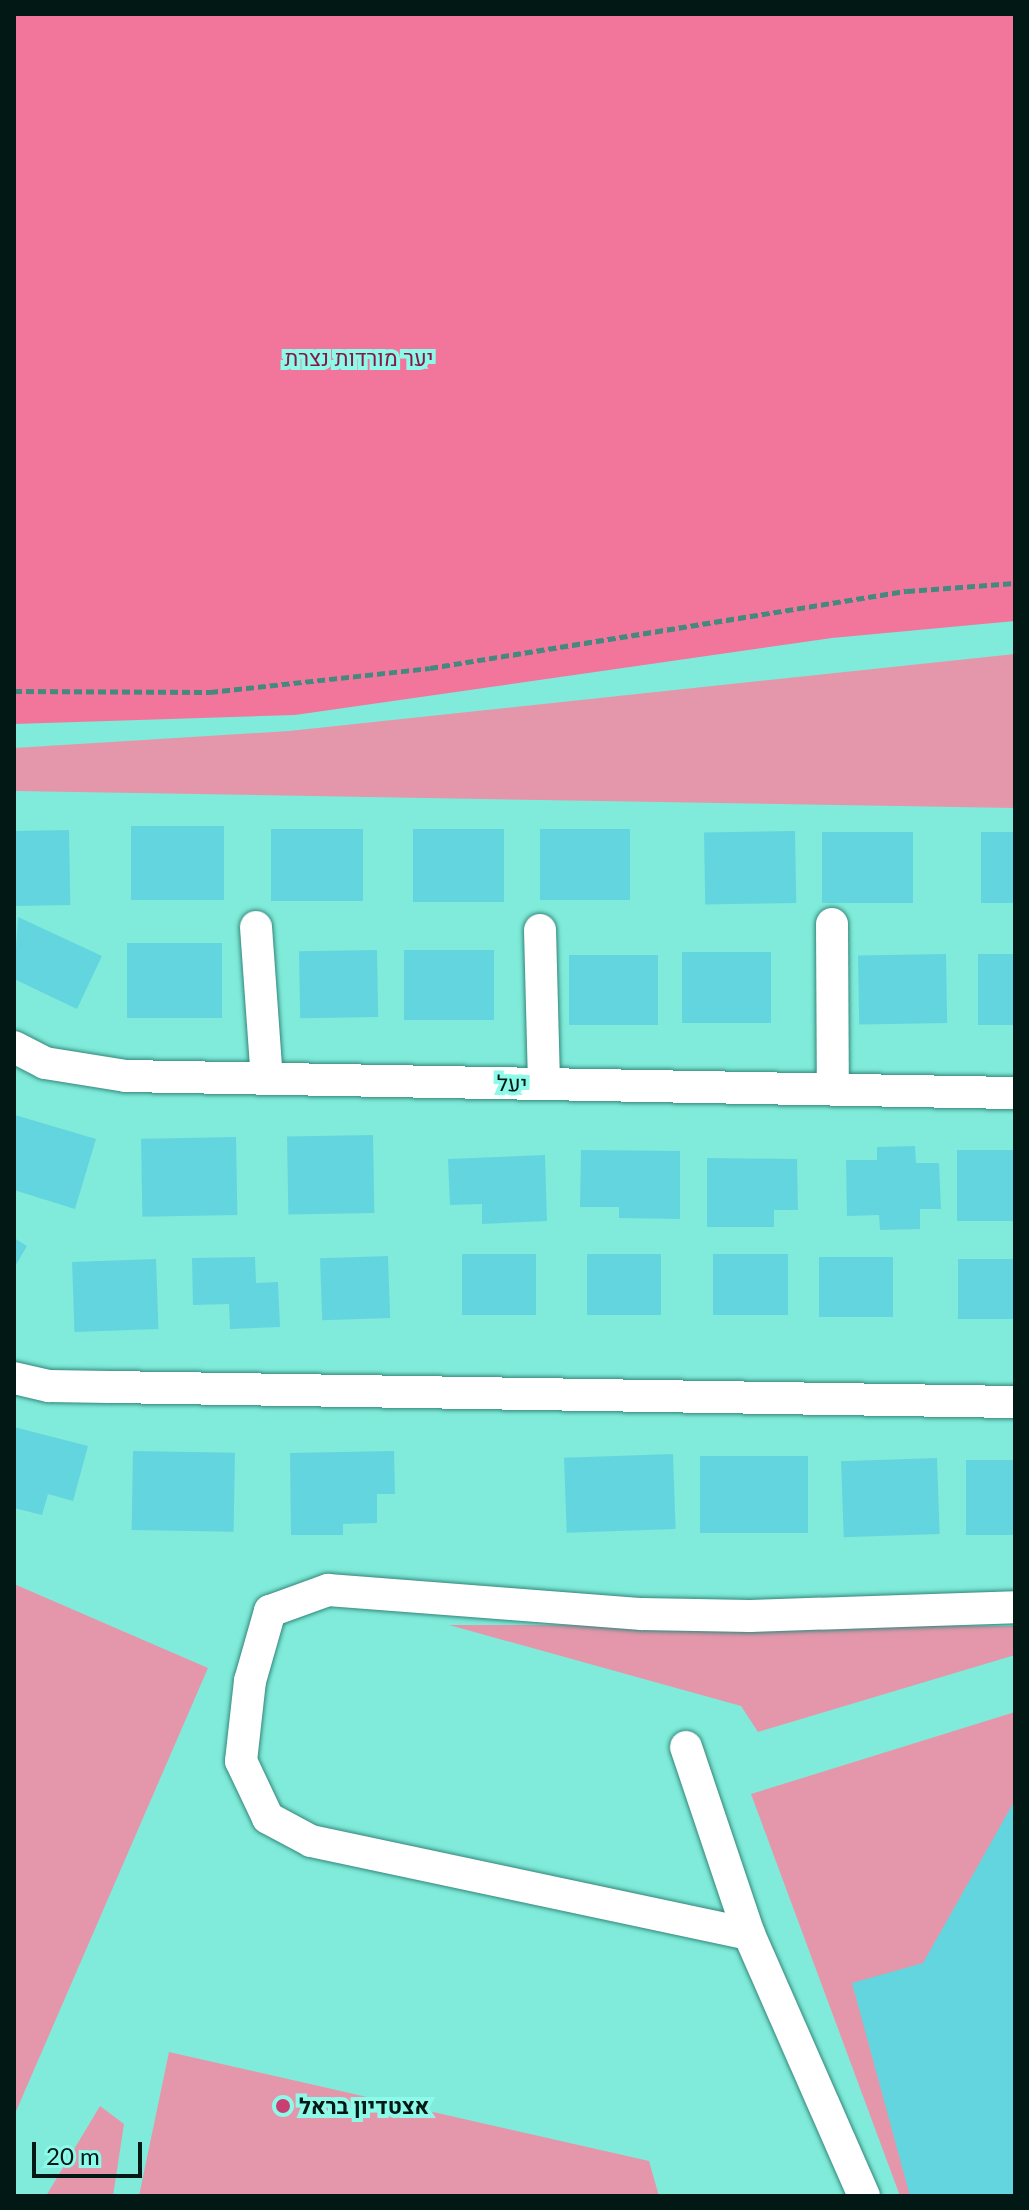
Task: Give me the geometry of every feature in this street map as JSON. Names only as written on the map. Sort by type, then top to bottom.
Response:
[{"type":"street","points":[[832,924],[833,1089]]},
{"type":"street","points":[[256,927],[267,1079]]},
{"type":"street","points":[[540,930],[544,1084]]},
{"type":"street","name":"יעל","points":[[14,1047],[45,1063],[82,1071],[267,1079],[1015,1093]]},
{"type":"street","points":[[14,1378],[49,1386],[1015,1402]]},
{"type":"street","points":[[749,1934],[311,1841],[268,1818],[241,1761],[250,1681],[270,1611],[328,1590],[673,1614],[1015,1607]]},
{"type":"street","points":[[686,1747],[749,1934],[864,2196]]},
{"type":"path","points":[[14,691],[210,692],[414,670],[581,640],[647,637],[907,591],[1015,583]]},
{"type":"shaded area","points":[[1015,654],[1015,808],[14,791],[14,748],[289,731]]},
{"type":"shaded area","points":[[14,1584],[208,1668],[14,2116]]},
{"type":"shaded area","points":[[449,1625],[1015,1626],[1015,1655],[758,1732],[741,1706]]},
{"type":"shaded area","points":[[1015,1712],[1015,2196],[900,2196],[751,1794]]},
{"type":"shaded area","name":"אצטדיון בראל","points":[[169,2052],[649,2161],[659,2196],[139,2196]]},
{"type":"shaded area","points":[[100,2106],[124,2124],[113,2196],[46,2196]]},
{"type":"green space","name":"יער מורדות נצרת","points":[[14,14],[1015,14],[1015,621],[832,638],[295,715],[14,724]]},
{"type":"building","points":[[131,826],[224,826],[224,900],[131,900]]},
{"type":"building","points":[[271,829],[363,829],[363,901],[271,901]]},
{"type":"building","points":[[413,829],[504,829],[504,902],[413,902]]},
{"type":"building","points":[[540,829],[630,829],[630,900],[540,900]]},
{"type":"building","points":[[69,830],[70,905],[15,906],[14,831]]},
{"type":"building","points":[[795,831],[796,903],[705,905],[704,833]]},
{"type":"building","points":[[822,832],[913,832],[913,903],[822,903]]},
{"type":"building","points":[[981,832],[1015,832],[1015,903],[981,903]]},
{"type":"building","points":[[18,917],[102,956],[77,1009],[14,979]]},
{"type":"building","points":[[127,943],[222,943],[222,1018],[127,1018]]},
{"type":"building","points":[[377,950],[378,1017],[300,1018],[299,951]]},
{"type":"building","points":[[404,950],[494,950],[494,1020],[404,1020]]},
{"type":"building","points":[[682,952],[771,952],[771,1023],[682,1023]]},
{"type":"building","points":[[946,954],[947,1023],[859,1025],[858,956]]},
{"type":"building","points":[[978,954],[1015,954],[1015,1025],[978,1025]]},
{"type":"building","points":[[569,955],[658,955],[658,1025],[569,1025]]},
{"type":"building","points":[[15,1115],[96,1139],[75,1209],[14,1190]]},
{"type":"building","points":[[373,1135],[374,1213],[288,1214],[287,1137]]},
{"type":"building","points":[[236,1137],[237,1215],[142,1217],[141,1139]]},
{"type":"building","points":[[915,1146],[916,1163],[939,1163],[941,1209],[920,1209],[920,1229],[880,1230],[879,1215],[847,1216],[846,1160],[877,1160],[877,1147]]},
{"type":"building","points":[[581,1150],[680,1151],[680,1219],[619,1218],[619,1207],[580,1207]]},
{"type":"building","points":[[957,1150],[1015,1150],[1015,1221],[957,1221]]},
{"type":"building","points":[[545,1155],[547,1221],[482,1224],[482,1204],[450,1205],[448,1159]]},
{"type":"building","points":[[707,1158],[797,1159],[798,1210],[774,1210],[774,1227],[707,1227]]},
{"type":"building","points":[[14,1238],[27,1246],[14,1268]]},
{"type":"building","points":[[462,1254],[536,1254],[536,1315],[462,1315]]},
{"type":"building","points":[[587,1254],[661,1254],[661,1315],[587,1315]]},
{"type":"building","points":[[713,1254],[788,1254],[788,1315],[713,1315]]},
{"type":"building","points":[[388,1256],[390,1318],[322,1320],[320,1258]]},
{"type":"building","points":[[255,1257],[256,1283],[278,1282],[280,1327],[230,1329],[229,1304],[193,1305],[192,1258]]},
{"type":"building","points":[[819,1257],[893,1257],[893,1317],[819,1317]]},
{"type":"building","points":[[156,1259],[158,1329],[74,1332],[72,1262]]},
{"type":"building","points":[[958,1259],[1015,1259],[1015,1319],[958,1319]]},
{"type":"building","points":[[14,1427],[88,1446],[73,1501],[48,1494],[42,1515],[14,1508]]},
{"type":"building","points":[[133,1451],[235,1453],[234,1532],[132,1530]]},
{"type":"building","points":[[394,1451],[395,1494],[377,1494],[377,1523],[343,1524],[343,1535],[291,1535],[290,1453]]},
{"type":"building","points":[[673,1454],[676,1529],[567,1533],[564,1458]]},
{"type":"building","points":[[700,1456],[808,1456],[808,1533],[700,1533]]},
{"type":"building","points":[[937,1458],[940,1534],[844,1537],[841,1461]]},
{"type":"building","points":[[966,1460],[1015,1460],[1015,1535],[966,1535]]},
{"type":"building","points":[[1015,1800],[1015,2196],[910,2196],[852,1983],[923,1963]]},
{"type":"place","name":"אצטדיון בראל","points":[[283,2106]]}]
